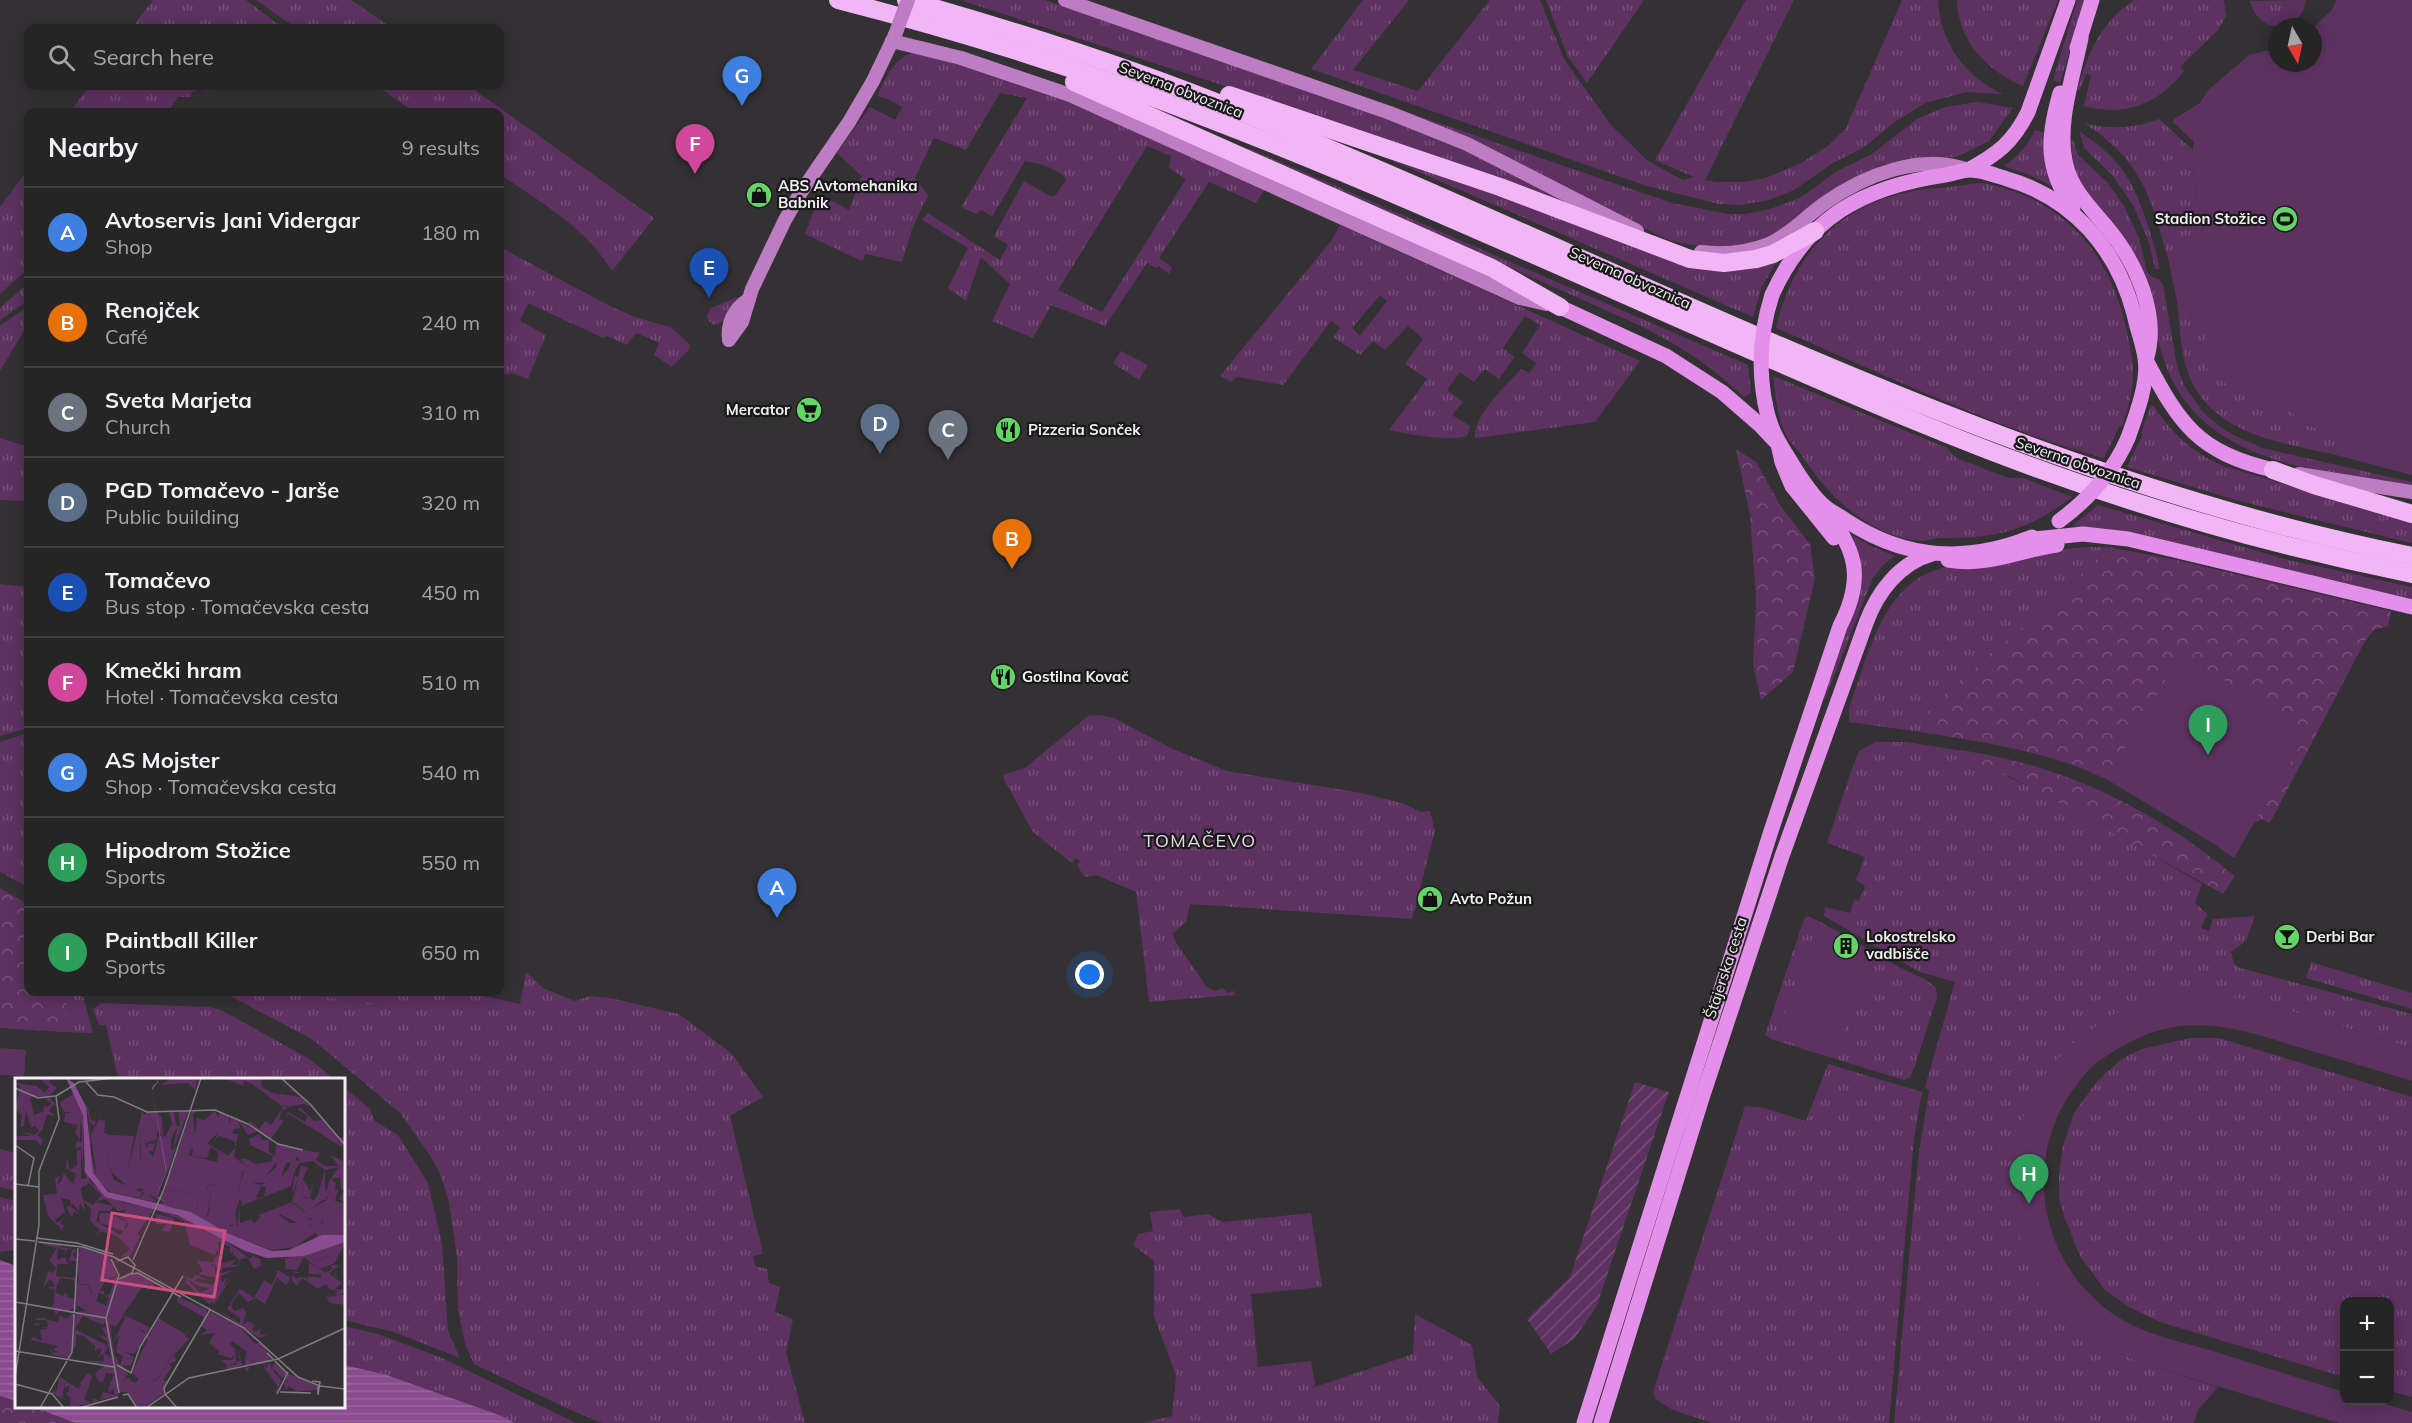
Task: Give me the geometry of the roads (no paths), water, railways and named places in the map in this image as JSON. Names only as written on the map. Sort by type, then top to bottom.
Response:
[{"type":"highway","name":"Severna obvoznica","points":[[838,0],[986,41],[1120,85],[1220,123],[1376,187],[1830,385],[2005,457],[2119,497],[2242,534],[2412,574]]},
{"type":"highway","name":"Severna obvoznica","points":[[907,0],[1038,39],[1163,82],[1369,165],[1875,386],[1982,429],[2128,482],[2223,511],[2412,556]]},
{"type":"highway","points":[[986,41],[1020,62],[1115,98],[1492,268],[1560,307]]},
{"type":"highway","points":[[1163,82],[1197,83],[1500,187],[1690,259],[1724,263],[1756,259],[1773,254],[1815,231]]},
{"type":"highway","points":[[2273,470],[2314,485],[2412,514]]},
{"type":"main road","points":[[1778,444],[1765,403],[1760,352],[1765,318],[1772,295],[1788,263],[1815,231],[1838,210],[1868,194],[1911,180],[1968,170],[2001,150],[2021,126],[2041,78],[2068,0]]},
{"type":"main road","points":[[2078,217],[2055,175],[2050,154],[2057,136],[2067,86],[2091,0]]},
{"type":"main road","points":[[2024,540],[2059,521],[2091,495],[2113,466],[2128,438],[2140,400],[2151,338],[2142,290],[2122,248],[2083,198],[2070,176],[2057,136]]},
{"type":"main road","points":[[1968,170],[2019,182],[2061,204],[2078,217],[2100,240],[2123,280],[2146,360],[2174,410],[2194,435],[2211,447],[2231,457],[2273,470]]},
{"type":"main road","points":[[1560,307],[1651,348],[1695,373],[1744,411],[1778,444],[1800,477],[1824,506],[1874,536],[1905,549],[1949,560],[1974,563],[2073,543],[2148,545]]},
{"type":"main road","name":"Štajerska cesta","points":[[1778,444],[1782,462],[1792,486],[1833,535],[1841,552],[1845,582],[1840,626]]},
{"type":"main road","name":"Štajerska cesta","points":[[1584,1423],[1771,831],[1840,626],[1852,597],[1854,564],[1843,533],[1824,506]]},
{"type":"main road","points":[[1932,554],[1972,552],[2024,540],[2091,534],[2128,539],[2412,607]]},
{"type":"main road","name":"Štajerska cesta","points":[[1601,1423],[1702,1098],[1782,856],[1866,623],[1877,600],[1893,579],[1913,561],[1932,554]]},
{"type":"street","points":[[749,299],[785,220],[801,192],[849,122],[877,74],[894,38],[907,0]]},
{"type":"street","points":[[1065,0],[1390,113],[1492,156],[1638,232],[1668,244],[1696,251],[1731,254],[1768,244],[1790,232],[1832,198],[1878,176],[1929,164],[1945,163],[1968,170]]},
{"type":"street","points":[[894,38],[1070,95],[1520,298],[1560,307]]},
{"type":"street","points":[[2273,470],[2412,492]]},
{"type":"place","name":"AS Mojster","points":[[742,106]]},
{"type":"place","name":"Kmečki hram","points":[[695,174]]},
{"type":"place","name":"ABS Avtomehanika Babnik","points":[[759,195]]},
{"type":"place","name":"Stadion Stožice","points":[[2285,219]]},
{"type":"place","name":"Tomačevo","points":[[709,298]]},
{"type":"place","name":"Mercator","points":[[809,410]]},
{"type":"place","name":"Pizzeria Sonček","points":[[1008,430]]},
{"type":"place","name":"PGD Tomačevo - Jarše","points":[[880,454]]},
{"type":"place","name":"Sveta Marjeta","points":[[948,460]]},
{"type":"place","name":"Renojček","points":[[1012,569]]},
{"type":"place","name":"Gostilna Kovač","points":[[1003,677]]},
{"type":"place","name":"Paintball Killer","points":[[2208,755]]},
{"type":"place","name":"Avto Požun","points":[[1430,899]]},
{"type":"place","name":"Avtoservis Jani Vidergar","points":[[777,918]]},
{"type":"place","name":"Derbi Bar","points":[[2287,937]]},
{"type":"place","name":"Lokostrelsko vadbišče","points":[[1846,946]]},
{"type":"place","name":"Hipodrom Stožice","points":[[2029,1204]]},
{"type":"district","name":"TOMAČEVO","points":[[1200,841]]}]
